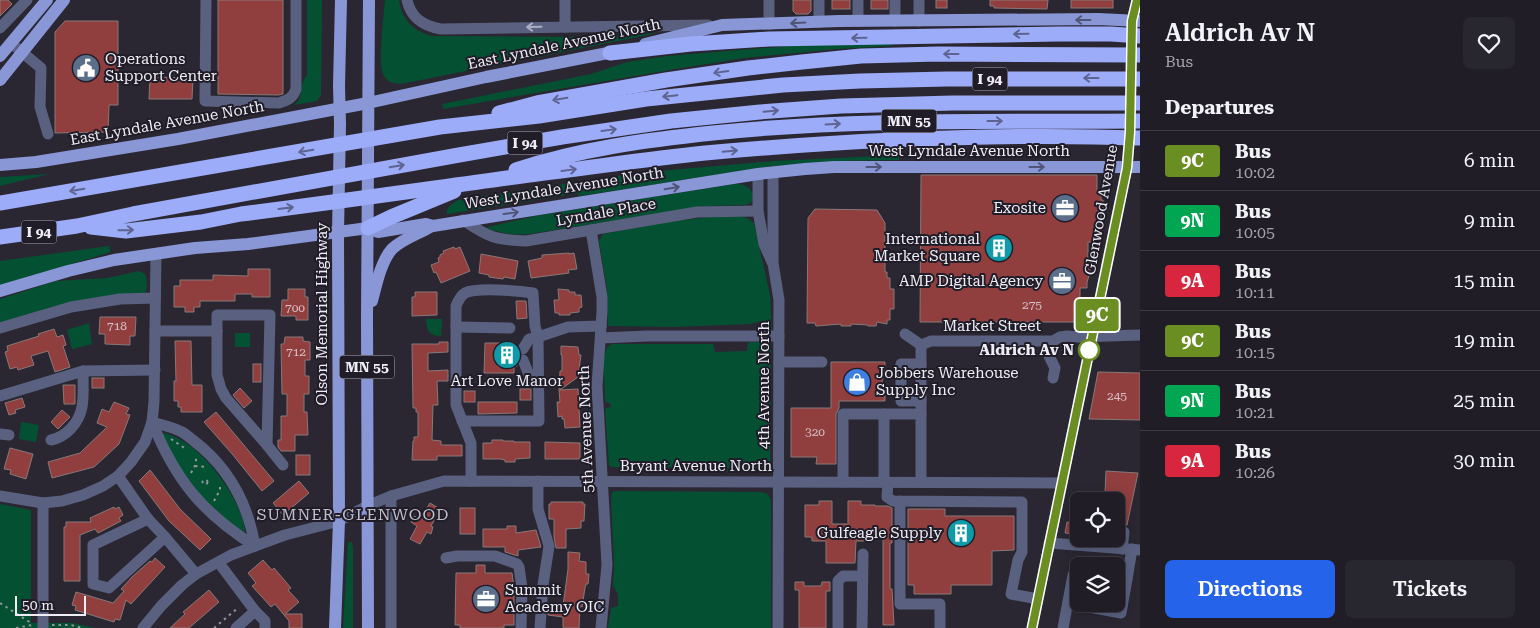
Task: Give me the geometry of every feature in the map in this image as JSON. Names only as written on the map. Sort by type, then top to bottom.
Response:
[{"type":"highway","points":[[610,53],[732,41],[1059,34],[1140,36]]},
{"type":"highway","points":[[440,128],[537,103],[666,80],[748,68],[861,56],[938,54],[1140,55]]},
{"type":"highway","name":"I 94","points":[[0,203],[440,128],[539,116],[646,99],[769,86],[840,82],[947,79],[1140,79]]},
{"type":"highway","name":"I 94","points":[[0,237],[77,226],[133,214],[562,137],[671,121],[841,106],[944,103],[1140,103]]},
{"type":"highway","name":"MN 55","points":[[368,221],[391,217],[475,183],[524,167],[641,141],[742,130],[851,123],[961,120],[1140,121]]},
{"type":"highway","points":[[77,226],[126,231],[673,157],[770,148],[974,136],[1140,138]]},
{"type":"highway","points":[[974,136],[1016,144],[1140,147]]},
{"type":"main road","points":[[0,56],[48,0]]},
{"type":"main road","points":[[0,80],[64,0]]},
{"type":"main road","name":"Olson Memorial Highway","points":[[335,628],[338,520],[338,219],[341,0]]},
{"type":"main road","points":[[368,221],[369,0]]},
{"type":"main road","name":"East Lyndale Avenue North","points":[[0,164],[46,161],[178,139],[368,103],[486,77],[610,53],[722,25],[919,20],[1098,19],[1136,21]]},
{"type":"main road","name":"West Lyndale Avenue North","points":[[0,291],[114,260],[195,248],[248,244],[338,233],[368,221],[378,232],[426,224],[433,226],[773,172],[834,167],[1134,167]]},
{"type":"main road","name":"MN 55","points":[[368,221],[368,628]]},
{"type":"main road","points":[[367,318],[379,276],[391,250],[406,239],[433,226]]},
{"type":"street","points":[[0,28],[28,0]]},
{"type":"street","points":[[206,0],[205,102],[279,103],[289,100],[294,95],[296,89],[296,0]]},
{"type":"street","points":[[407,0],[414,16],[421,23],[430,27],[450,29],[722,25]]},
{"type":"street","points":[[564,0],[564,27]]},
{"type":"street","points":[[768,24],[769,0]]},
{"type":"street","points":[[819,22],[820,0]]},
{"type":"street","points":[[858,0],[858,21]]},
{"type":"street","points":[[895,0],[895,21]]},
{"type":"street","points":[[919,0],[919,20]]},
{"type":"street","name":"Glenwood Avenue","points":[[1032,628],[1093,335],[1134,167],[1130,132],[1137,0]]},
{"type":"street","points":[[11,43],[41,68],[40,107],[48,134]]},
{"type":"street","name":"4th Avenue North","points":[[773,172],[773,263],[779,300],[778,628]]},
{"type":"street","name":"4th Avenue North","points":[[758,174],[758,211],[764,244],[773,263]]},
{"type":"street","name":"Lyndale Place","points":[[463,220],[491,237],[510,240],[534,240],[697,212],[758,211]]},
{"type":"street","name":"5th Avenue North","points":[[591,230],[602,297],[598,386],[607,565],[600,628]]},
{"type":"street","points":[[0,496],[43,502],[62,501],[83,495],[103,486],[118,476],[145,442],[152,422],[154,402],[156,254]]},
{"type":"street","points":[[462,421],[539,421],[538,337],[535,326],[533,293],[509,290],[466,293],[459,299],[456,306],[456,405],[462,421],[471,443],[471,480]]},
{"type":"street","points":[[0,328],[71,306],[120,299],[155,298]]},
{"type":"street","points":[[267,445],[270,315],[217,315],[217,375],[221,388],[226,398],[283,465]]},
{"type":"street","points":[[538,384],[528,374],[523,354],[529,339],[568,327],[601,326]]},
{"type":"street","points":[[456,328],[510,328]]},
{"type":"street","points":[[155,331],[217,331]]},
{"type":"street","points":[[905,334],[921,345],[921,482]]},
{"type":"street","name":"Market Street","points":[[921,345],[931,342],[1053,342],[1060,337],[1067,336],[1140,335]]},
{"type":"street","points":[[601,338],[779,336]]},
{"type":"street","points":[[1053,342],[1049,356],[1055,368],[1053,378]]},
{"type":"street","points":[[779,362],[822,362]]},
{"type":"street","points":[[921,364],[901,364],[901,401],[921,401]]},
{"type":"street","points":[[0,396],[83,371],[155,370]]},
{"type":"street","points":[[51,440],[64,435],[77,421],[82,408],[83,371]]},
{"type":"street","points":[[843,482],[843,414],[921,414]]},
{"type":"street","points":[[884,414],[887,497],[893,501],[900,502],[1022,502],[1022,552],[1018,560],[1011,594],[1038,599]]},
{"type":"street","points":[[152,422],[163,448],[177,473],[192,493],[232,531],[255,546]]},
{"type":"street","points":[[152,422],[182,432],[207,451],[226,473],[242,502],[251,525],[255,546]]},
{"type":"street","points":[[118,476],[148,519],[196,574]]},
{"type":"street","name":"Bryant Avenue North","points":[[143,628],[182,585],[196,574],[231,555],[285,534],[338,520],[391,496],[444,481],[1062,483]]},
{"type":"street","points":[[538,481],[538,509],[549,546],[543,585],[540,628]]},
{"type":"street","points":[[977,482],[977,502]]},
{"type":"street","points":[[391,496],[391,628]]},
{"type":"street","points":[[43,502],[48,626]]},
{"type":"street","points":[[900,502],[900,604],[940,604],[940,628]]},
{"type":"street","points":[[148,519],[92,545],[93,584],[109,588],[165,537]]},
{"type":"street","points":[[1125,534],[1131,549],[1125,569]]},
{"type":"street","points":[[1049,543],[1070,543]]},
{"type":"street","points":[[862,628],[863,554]]},
{"type":"street","points":[[446,558],[457,556],[495,556],[517,564],[522,588],[521,628]]},
{"type":"street","points":[[219,563],[246,600],[265,621],[265,628]]},
{"type":"street","points":[[838,628],[838,581],[843,576],[862,576]]},
{"type":"street","points":[[1063,628],[1070,592]]},
{"type":"street","points":[[236,628],[255,611]]},
{"type":"path","points":[[165,435],[190,451]]},
{"type":"path","points":[[191,474],[196,458],[206,467],[195,466]]},
{"type":"path","points":[[217,479],[224,488]]},
{"type":"path","points":[[213,506],[214,500],[220,494],[220,483]]},
{"type":"path","points":[[214,628],[246,600]]},
{"type":"path","points":[[0,603],[31,623],[30,626],[16,628]]},
{"type":"path","points":[[48,626],[70,625],[84,628]]},
{"type":"green space","points":[[307,0],[322,0],[321,95],[317,101],[294,105],[299,99],[302,83],[307,75]]},
{"type":"green space","points":[[385,0],[399,0],[400,7],[409,24],[419,31],[432,36],[592,37],[658,33],[401,84],[387,80],[382,70],[382,28]]},
{"type":"green space","points":[[891,42],[892,46],[744,58],[443,109],[442,104],[591,74],[627,62],[667,56],[790,46]]},
{"type":"green space","points":[[899,155],[899,160],[836,161],[774,166],[579,196],[578,193],[447,214],[449,207],[458,200],[636,173],[774,161]]},
{"type":"green space","points":[[49,174],[0,186],[0,177]]},
{"type":"green space","points":[[735,184],[749,188],[753,194],[752,202],[746,205],[687,209],[529,234],[508,234],[487,228],[535,216]]},
{"type":"green space","points":[[727,215],[748,218],[754,223],[770,295],[772,331],[765,330],[761,326],[761,321],[751,324],[674,327],[608,326],[607,289],[599,241],[603,234],[668,222]]},
{"type":"green space","points":[[109,246],[111,252],[0,286],[0,261]]},
{"type":"green space","points":[[139,271],[145,274],[147,289],[145,294],[92,298],[45,309],[0,324],[0,299],[56,281],[108,278]]},
{"type":"green space","points":[[426,319],[442,319],[441,336],[429,332]]},
{"type":"green space","points":[[89,323],[92,344],[72,349],[67,330]]},
{"type":"green space","points":[[235,333],[250,333],[250,347],[235,347]]},
{"type":"green space","points":[[771,342],[770,466],[756,468],[611,467],[609,465],[605,411],[606,408],[611,407],[610,403],[605,401],[604,368],[606,350],[609,346],[612,344],[713,344],[715,352],[747,351],[748,343]]},
{"type":"green space","points":[[21,422],[39,425],[36,442],[19,439]]},
{"type":"green space","points":[[162,434],[176,437],[189,445],[211,466],[237,505],[245,532],[230,523],[195,490],[176,464]]},
{"type":"green space","points":[[674,470],[766,470],[767,471],[676,472]]},
{"type":"green space","points":[[612,492],[762,492],[768,494],[771,500],[771,628],[608,628],[611,608],[618,606],[618,594],[613,586],[611,499]]},
{"type":"green space","points":[[0,504],[31,510],[31,623],[73,623],[95,628],[0,628]]},
{"type":"green space","points":[[348,542],[352,542],[353,548],[353,628],[343,628]]},
{"type":"building","points":[[0,0],[8,0],[12,4],[0,16]]},
{"type":"building","points":[[218,0],[283,0],[283,94],[218,94]]},
{"type":"building","points":[[793,0],[811,0],[811,11],[808,14],[796,14],[793,11]]},
{"type":"building","points":[[832,0],[850,0],[850,9],[832,9]]},
{"type":"building","points":[[871,0],[888,0],[888,9],[871,9]]},
{"type":"building","points":[[936,0],[947,0],[947,8],[936,8]]},
{"type":"building","points":[[990,0],[1048,0],[1047,9],[994,8],[994,6],[990,6]]},
{"type":"building","points":[[1071,0],[1113,0],[1113,8],[1071,8]]},
{"type":"building","name":"Operations Support Center","points":[[65,21],[118,21],[118,105],[109,105],[108,132],[55,133],[55,32]]},
{"type":"building","points":[[150,77],[193,78],[192,99],[149,99]]},
{"type":"building","name":"International Market Square","points":[[921,175],[1097,175],[1097,192],[1101,192],[1101,200],[1103,200],[1103,216],[1101,216],[1101,224],[1097,224],[1097,242],[1088,242],[1090,273],[1087,288],[1080,288],[1080,322],[920,322]]},
{"type":"building","points":[[815,209],[877,210],[885,223],[885,272],[887,272],[887,278],[890,278],[890,289],[894,289],[894,309],[890,309],[890,320],[887,320],[887,324],[877,322],[876,326],[851,324],[851,326],[841,326],[841,324],[816,326],[815,323],[807,323],[808,218]]},
{"type":"building","points":[[454,247],[455,249],[460,247],[470,271],[441,283],[431,265],[439,262],[438,258],[444,253],[443,251]]},
{"type":"building","points":[[574,253],[577,269],[568,270],[569,273],[531,278],[528,261],[542,258],[542,255]]},
{"type":"building","points":[[481,254],[518,261],[515,279],[489,277],[489,275],[479,273]]},
{"type":"building","points":[[248,269],[270,269],[270,297],[252,297],[252,294],[235,294],[235,301],[200,301],[200,307],[194,307],[194,312],[185,312],[185,307],[174,307],[174,286],[180,286],[180,280],[213,280],[213,275],[248,276]]},
{"type":"building","points":[[288,289],[305,289],[305,297],[308,297],[308,320],[296,320],[296,316],[281,316],[282,300],[288,300]]},
{"type":"building","points":[[558,289],[569,290],[569,292],[575,292],[575,295],[581,295],[582,307],[579,308],[579,312],[570,313],[570,315],[555,313],[554,300],[559,300]]},
{"type":"building","points":[[415,292],[437,292],[437,315],[412,316],[412,297],[415,297]]},
{"type":"building","points":[[516,301],[526,301],[527,318],[517,319]]},
{"type":"building","points":[[100,317],[136,317],[135,336],[130,336],[130,345],[105,344],[105,334],[99,334]]},
{"type":"building","points":[[54,329],[57,337],[63,335],[66,345],[63,346],[70,367],[55,372],[48,351],[31,356],[34,365],[18,370],[17,367],[10,369],[5,352],[8,351],[7,346]]},
{"type":"building","points":[[285,337],[303,337],[303,341],[310,342],[310,360],[305,360],[305,376],[309,376],[309,394],[304,394],[304,412],[307,412],[308,435],[295,435],[295,451],[281,451],[278,447],[278,440],[281,440],[281,416],[287,416],[287,394],[282,394],[281,344],[284,344]]},
{"type":"building","points":[[175,341],[191,341],[192,385],[202,385],[202,412],[181,412],[181,407],[178,407],[178,401],[174,401],[174,381],[176,381]]},
{"type":"building","points":[[439,342],[448,342],[448,352],[428,353],[428,371],[448,370],[448,381],[437,381],[438,405],[433,405],[432,440],[441,441],[441,445],[462,445],[462,456],[437,456],[437,460],[412,460],[414,437],[418,437],[418,412],[416,412],[416,408],[413,408],[412,344],[439,344]]},
{"type":"building","name":"Art Love Manor","points":[[485,343],[514,343],[514,349],[516,349],[518,354],[514,373],[484,373]]},
{"type":"building","points":[[561,346],[578,347],[579,355],[581,355],[578,377],[560,390],[578,389],[580,427],[565,428],[564,419],[562,419],[562,416],[558,417],[557,402],[560,402],[559,390],[560,371],[562,371]]},
{"type":"building","points":[[831,362],[885,362],[882,381],[885,401],[839,401],[839,408],[836,414],[836,464],[816,464],[817,457],[791,457],[791,408],[831,408]]},
{"type":"building","points":[[253,364],[261,364],[261,382],[253,382]]},
{"type":"building","points":[[1098,372],[1140,373],[1140,420],[1089,419]]},
{"type":"building","points":[[92,378],[104,378],[104,388],[92,388]]},
{"type":"building","points":[[63,385],[75,385],[75,404],[64,404]]},
{"type":"building","points":[[240,388],[252,401],[244,408],[233,395]]},
{"type":"building","points":[[520,389],[531,389],[531,400],[520,400]]},
{"type":"building","points":[[464,391],[475,391],[475,402],[464,402]]},
{"type":"building","points":[[22,398],[25,407],[15,410],[16,413],[9,415],[5,403]]},
{"type":"building","points":[[114,402],[129,408],[126,414],[130,415],[119,444],[94,467],[52,478],[48,462],[80,453],[107,427],[97,423],[102,409],[109,412]]},
{"type":"building","points":[[478,402],[517,402],[517,413],[478,414]]},
{"type":"building","points":[[62,410],[70,417],[58,429],[51,422]]},
{"type":"building","points":[[216,412],[274,481],[262,491],[204,422]]},
{"type":"building","points":[[492,440],[530,442],[530,458],[515,459],[515,462],[505,462],[505,460],[501,459],[483,459],[483,443],[492,443]]},
{"type":"building","points":[[545,442],[580,443],[580,459],[545,459]]},
{"type":"building","points":[[10,448],[33,454],[26,479],[10,474],[11,470],[4,469]]},
{"type":"building","points":[[296,455],[310,455],[310,475],[296,475]]},
{"type":"building","points":[[150,470],[180,509],[211,539],[200,550],[169,521],[139,481]]},
{"type":"building","points":[[1106,471],[1138,473],[1127,525],[1125,525],[1125,492],[1105,492]]},
{"type":"building","points":[[299,481],[309,493],[283,515],[273,503]]},
{"type":"building","points":[[819,501],[832,501],[832,524],[848,524],[848,501],[861,501],[861,505],[888,506],[892,508],[890,589],[892,589],[894,625],[883,625],[883,537],[868,537],[868,541],[856,541],[855,563],[826,563],[826,541],[812,541],[812,537],[805,537],[805,505],[819,505]]},
{"type":"building","points":[[551,502],[583,502],[585,504],[584,521],[581,521],[581,528],[566,529],[566,548],[556,548],[554,519],[549,519],[549,504]]},
{"type":"building","points":[[430,503],[440,509],[431,526],[433,527],[431,534],[427,532],[420,544],[410,539],[417,526],[411,522],[414,516],[420,519]]},
{"type":"building","points":[[114,507],[115,509],[119,507],[123,515],[119,518],[121,521],[98,533],[95,529],[80,535],[80,581],[64,581],[64,527],[66,527],[66,522],[91,522],[90,518]]},
{"type":"building","points":[[460,508],[475,508],[475,534],[460,534]]},
{"type":"building","name":"Gulfeagle Supply","points":[[908,509],[945,509],[945,516],[1014,516],[1014,550],[992,551],[992,585],[951,585],[951,594],[914,594],[914,585],[908,585]]},
{"type":"building","points":[[1067,522],[1070,522],[1070,533],[1065,533]]},
{"type":"building","points":[[507,526],[516,526],[516,533],[536,530],[541,547],[518,550],[518,556],[505,552],[505,547],[483,547],[483,529],[507,529]]},
{"type":"building","points":[[568,552],[580,553],[579,561],[586,562],[586,574],[589,574],[582,607],[580,606],[579,628],[565,628],[563,627],[563,617],[548,615],[549,604],[563,606],[568,569]]},
{"type":"building","points":[[155,558],[165,567],[131,604],[126,600],[120,620],[115,619],[114,622],[75,610],[76,606],[72,605],[76,592],[113,603],[124,591],[121,589],[133,576]]},
{"type":"building","points":[[263,560],[272,570],[274,568],[291,588],[288,590],[299,602],[285,614],[302,614],[302,628],[289,628],[289,621],[275,604],[271,607],[252,586],[256,583],[248,573]]},
{"type":"building","name":"Summit Academy OIC","points":[[476,565],[485,565],[485,573],[512,573],[514,625],[504,625],[504,628],[460,628],[460,625],[455,625],[456,573],[476,573]]},
{"type":"building","points":[[795,582],[804,582],[804,586],[821,586],[822,582],[830,582],[830,591],[826,591],[826,628],[799,628],[799,590],[795,590]]},
{"type":"building","points":[[209,590],[219,602],[189,628],[170,628],[185,614],[183,612]]},
{"type":"bus line","name":"9C","points":[[1032,628],[1127,168],[1130,132],[1132,21],[1137,0]]},
{"type":"place","name":"Operations Support Center","points":[[86,68]]},
{"type":"place","name":"Exosite","points":[[1065,208]]},
{"type":"place","name":"International Market Square","points":[[999,248]]},
{"type":"place","name":"AMP Digital Agency","points":[[1062,281]]},
{"type":"place","name":"Aldrich Av N","points":[[1089,350]]},
{"type":"place","name":"Art Love Manor","points":[[507,355]]},
{"type":"place","name":"Jobbers Warehouse Supply Inc","points":[[857,382]]},
{"type":"place","name":"Gulfeagle Supply","points":[[961,533]]},
{"type":"place","name":"Summit Academy OIC","points":[[486,599]]},
{"type":"district","name":"SUMNER-GLENWOOD","points":[[353,514]]}]
